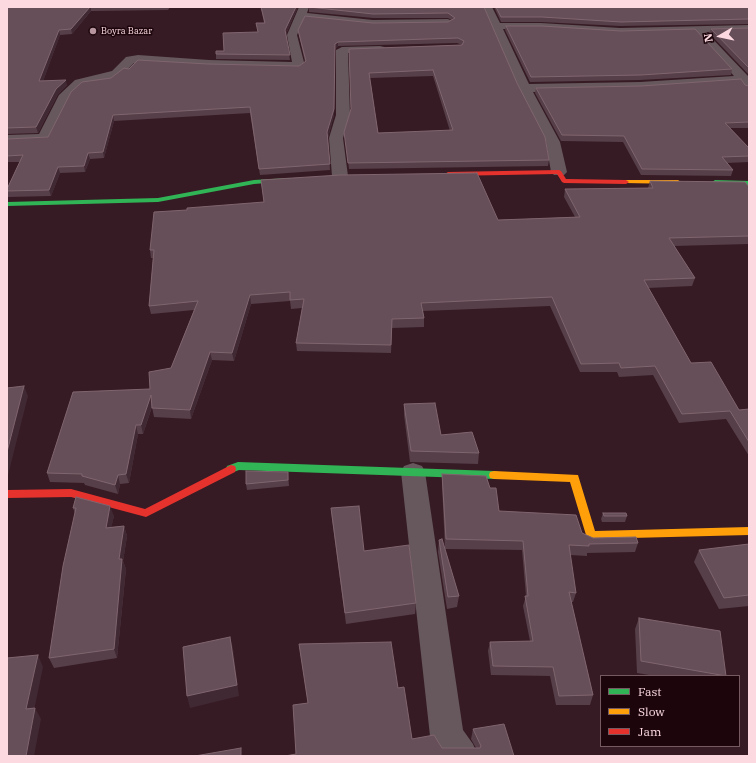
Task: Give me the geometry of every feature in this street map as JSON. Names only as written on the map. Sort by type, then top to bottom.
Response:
[{"type":"street","points":[[487,7],[524,88],[553,142],[559,172],[564,181],[687,182]]},
{"type":"street","points":[[7,139],[44,138],[65,95],[79,83],[116,74],[130,60],[138,59],[209,64],[299,66],[292,35],[302,11],[373,22],[446,17],[452,34]]},
{"type":"street","points":[[496,26],[541,26],[620,31],[749,28]]},
{"type":"street","points":[[697,29],[746,84]]},
{"type":"street","points":[[340,176],[336,138],[343,115],[342,50],[390,49]]},
{"type":"street","points":[[524,88],[746,84]]},
{"type":"street","points":[[442,174],[559,172]]},
{"type":"street","points":[[7,204],[158,200],[254,182],[301,179]]},
{"type":"street","points":[[703,182],[749,183]]},
{"type":"street","points":[[7,494],[71,493],[146,513],[238,466],[574,478],[591,535],[749,531]]},
{"type":"street","points":[[413,472],[447,736],[461,756]]},
{"type":"building","points":[[7,7],[90,7],[71,29],[59,30],[39,81],[66,80],[56,89],[36,127],[7,128]]},
{"type":"building","points":[[261,7],[296,7],[285,30],[290,55],[216,54],[216,51],[224,51],[223,33],[258,32],[256,23],[265,23]]},
{"type":"building","points":[[309,7],[484,7],[517,83],[545,137],[549,160],[348,163],[344,132],[351,109],[349,49],[462,45],[464,41],[458,38],[338,42],[335,44],[334,109],[327,132],[330,164],[259,169],[250,107],[113,115],[103,152],[88,153],[84,166],[58,167],[49,190],[7,191],[23,155],[7,156],[7,139],[48,137],[71,92],[82,82],[111,78],[124,68],[129,69],[138,60],[208,64],[299,66],[306,61],[298,30],[305,16],[373,23],[448,22],[455,18],[448,13],[373,14]],"holes":[[[433,70],[453,130],[378,133],[369,73]]]},
{"type":"building","points":[[496,7],[749,7],[749,19],[621,22],[542,17],[501,17]]},
{"type":"building","points":[[506,26],[542,26],[621,31],[695,29],[732,69],[641,75],[531,77]]},
{"type":"building","points":[[749,28],[749,68],[711,29]]},
{"type":"building","points":[[741,79],[745,85],[749,86],[749,122],[725,123],[749,148],[749,156],[722,157],[733,170],[642,169],[624,136],[562,135],[536,88],[641,86]]},
{"type":"building","points":[[477,173],[498,220],[580,217],[565,189],[653,188],[650,181],[745,182],[749,187],[749,236],[669,238],[695,278],[644,280],[691,363],[711,362],[739,410],[749,409],[749,442],[730,411],[682,414],[655,366],[621,368],[619,363],[581,364],[552,297],[421,303],[424,318],[392,319],[391,345],[296,343],[304,299],[290,300],[290,292],[250,295],[232,353],[210,352],[190,410],[152,408],[151,395],[141,425],[136,425],[126,474],[118,475],[115,485],[82,476],[82,474],[47,473],[73,392],[150,389],[149,372],[171,368],[198,301],[149,306],[154,250],[150,250],[154,212],[264,202],[261,180],[340,175]]},
{"type":"building","points":[[24,386],[7,452],[7,388]]},
{"type":"building","points":[[435,403],[441,435],[472,432],[479,453],[411,451],[404,404]]},
{"type":"building","points":[[246,471],[288,472],[288,480],[246,484]]},
{"type":"building","points":[[442,474],[486,476],[490,488],[496,488],[499,511],[576,515],[582,533],[593,538],[636,537],[638,543],[589,544],[589,546],[569,545],[576,593],[569,592],[593,695],[559,696],[553,667],[493,666],[490,642],[533,641],[525,596],[528,596],[523,541],[446,539]]},
{"type":"building","points":[[76,497],[110,506],[106,528],[124,526],[119,559],[122,559],[114,649],[49,658],[63,566],[76,508],[73,508]]},
{"type":"building","points":[[359,506],[364,551],[409,545],[416,603],[345,613],[331,508]]},
{"type":"building","points":[[603,513],[626,513],[627,516],[604,516]]},
{"type":"building","points":[[442,539],[459,596],[448,597],[439,540]]},
{"type":"building","points":[[749,544],[749,595],[724,598],[699,550]]},
{"type":"building","points":[[639,618],[720,631],[726,675],[720,675],[641,661]]},
{"type":"building","points":[[230,637],[237,685],[187,696],[183,647]]},
{"type":"building","points":[[391,642],[398,688],[404,687],[412,739],[434,735],[442,748],[480,748],[481,746],[473,729],[504,724],[514,756],[285,756],[296,754],[293,705],[308,703],[299,644]]},
{"type":"building","points":[[38,655],[26,709],[35,708],[26,756],[7,756],[7,658]]},
{"type":"building","points":[[241,748],[241,756],[195,756]]},
{"type":"traffic: fast","points":[[7,204],[158,200],[254,182],[290,180]]},
{"type":"traffic: fast","points":[[715,182],[749,183]]},
{"type":"traffic: fast","points":[[231,469],[238,466],[494,475]]},
{"type":"traffic: slow","points":[[626,182],[678,182]]},
{"type":"traffic: slow","points":[[494,475],[574,478],[591,535],[749,531]]},
{"type":"traffic: jam","points":[[448,174],[559,172],[564,181],[626,182]]},
{"type":"traffic: jam","points":[[7,494],[71,493],[146,513],[231,469]]},
{"type":"place","name":"Boyra Bazar","points":[[93,31]]}]
